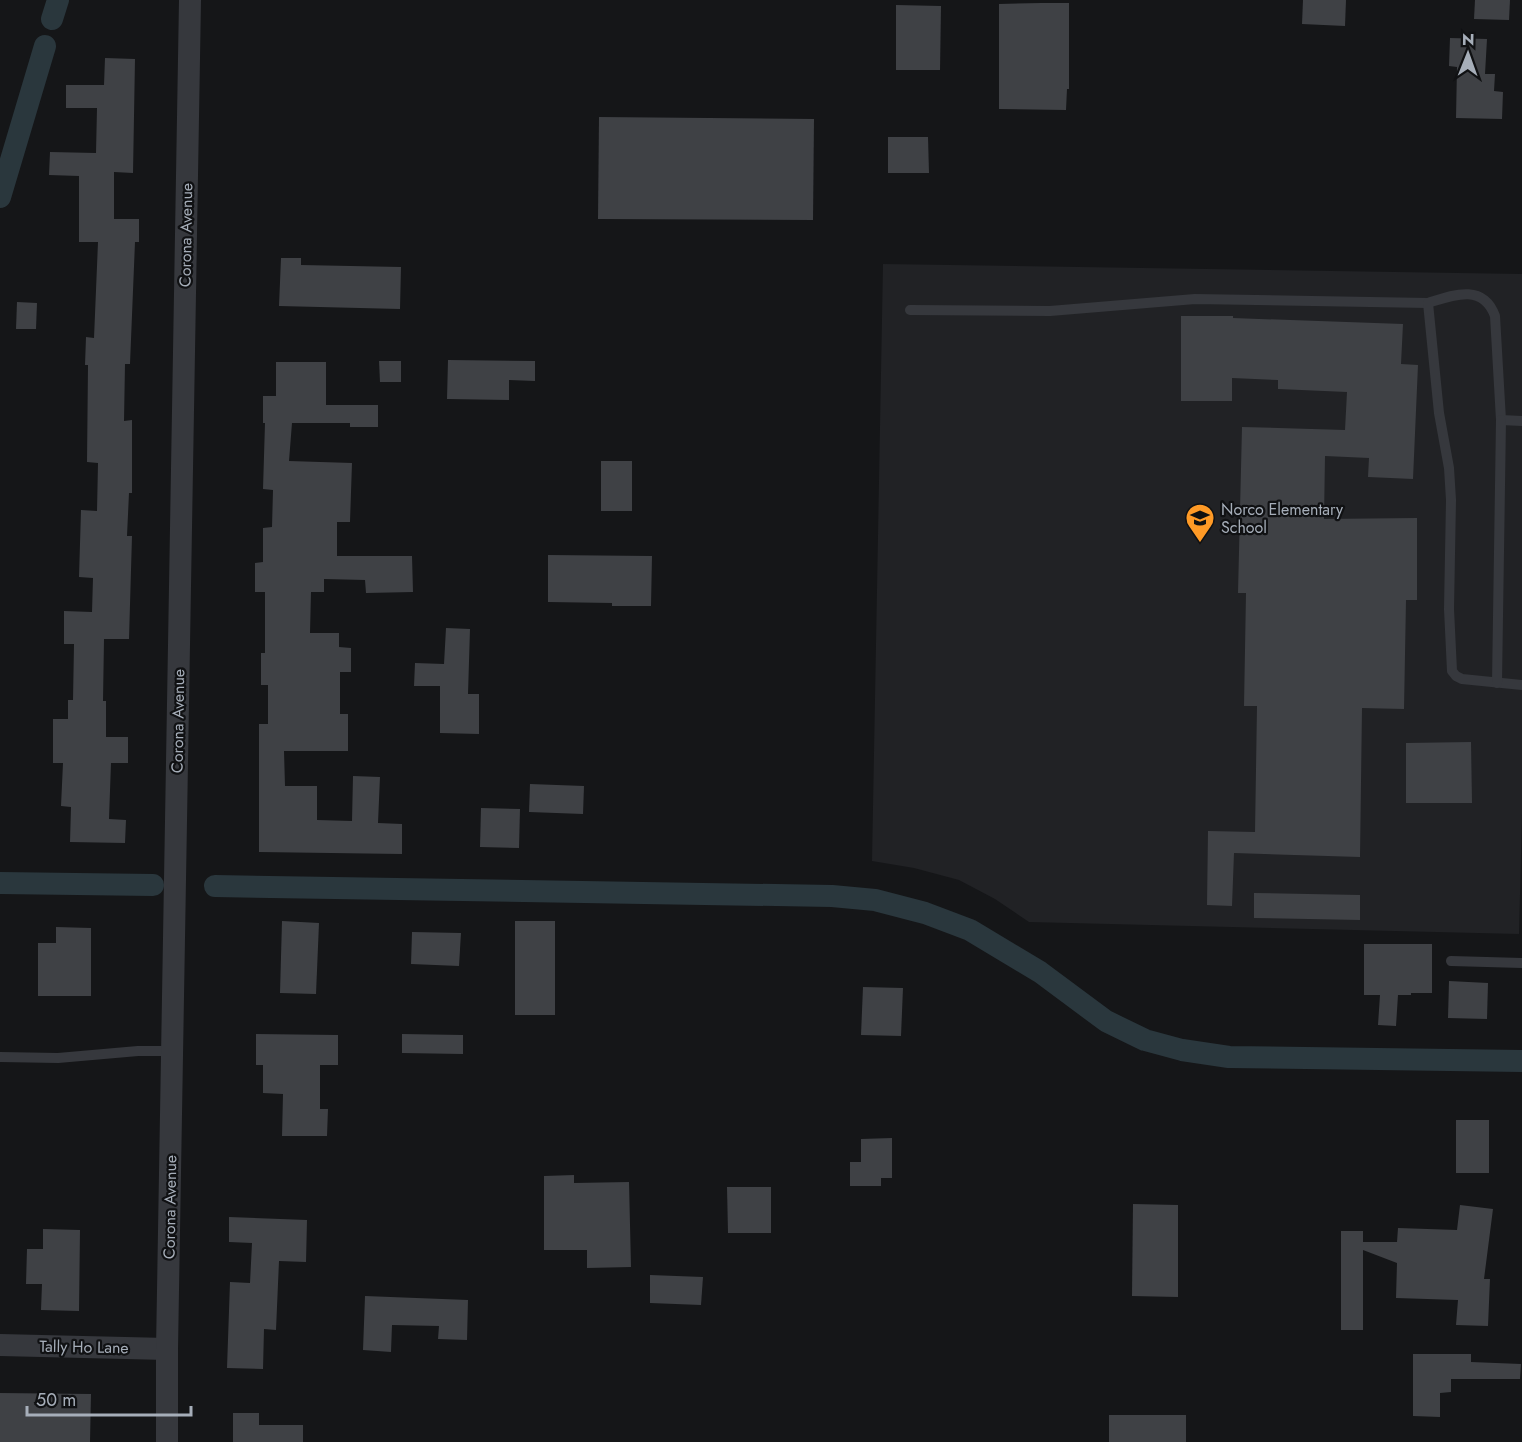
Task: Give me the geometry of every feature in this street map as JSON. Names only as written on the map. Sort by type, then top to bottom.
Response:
[{"type":"street","name":"Corona Avenue","points":[[167,1442],[190,0]]},
{"type":"street","name":"Tally Ho Lane","points":[[0,1345],[167,1348]]},
{"type":"lane","points":[[910,310],[1050,311],[1195,299],[1428,303],[1465,294],[1483,298],[1492,308],[1495,316],[1501,420],[1497,683]]},
{"type":"lane","points":[[1428,303],[1439,413],[1449,468],[1451,500],[1449,609],[1452,671],[1462,679],[1522,685]]},
{"type":"lane","points":[[1501,420],[1522,421]]},
{"type":"lane","points":[[1451,961],[1522,963]]},
{"type":"lane","points":[[0,1056],[58,1058],[138,1051],[172,1051]]},
{"type":"shaded area","name":"Norco Elementary School","points":[[883,264],[1522,274],[1522,814],[1519,934],[1029,922],[995,899],[959,880],[914,868],[872,861]]},
{"type":"building","points":[[1303,0],[1346,0],[1345,26],[1302,24]]},
{"type":"building","points":[[1475,0],[1510,0],[1509,20],[1474,19]]},
{"type":"building","points":[[1069,3],[1069,89],[1067,89],[1066,110],[999,109],[999,4]]},
{"type":"building","points":[[896,5],[941,6],[940,70],[896,70]]},
{"type":"building","points":[[1450,38],[1487,39],[1485,74],[1495,74],[1494,91],[1503,92],[1502,119],[1456,118],[1457,67],[1449,66]]},
{"type":"building","points":[[105,58],[135,59],[133,173],[114,172],[114,219],[139,219],[139,242],[135,242],[130,364],[125,364],[124,421],[132,420],[132,493],[129,493],[127,536],[132,536],[129,639],[104,639],[103,701],[106,701],[106,737],[128,737],[128,763],[111,763],[109,819],[126,820],[125,843],[70,842],[71,807],[61,806],[63,763],[53,763],[53,719],[68,719],[68,700],[73,700],[74,644],[64,644],[64,611],[92,612],[93,578],[79,577],[81,510],[97,511],[98,463],[87,462],[88,365],[85,365],[86,337],[94,338],[98,242],[79,242],[79,176],[49,175],[50,152],[96,153],[97,108],[66,108],[66,85],[104,85]]},
{"type":"building","points":[[599,117],[814,119],[813,220],[598,219]]},
{"type":"building","points":[[888,137],[928,137],[929,173],[888,173]]},
{"type":"building","points":[[281,258],[301,258],[301,265],[401,267],[400,309],[279,306]]},
{"type":"building","points":[[17,302],[37,303],[36,329],[16,329]]},
{"type":"building","points":[[1181,316],[1233,316],[1233,318],[1403,324],[1401,364],[1418,365],[1413,479],[1368,477],[1369,458],[1325,456],[1324,519],[1417,518],[1417,600],[1406,600],[1404,709],[1362,708],[1360,857],[1234,853],[1232,906],[1207,905],[1208,831],[1255,832],[1257,706],[1244,706],[1246,593],[1238,593],[1242,427],[1345,430],[1347,392],[1278,389],[1278,380],[1232,378],[1232,401],[1181,401]]},
{"type":"building","points":[[448,360],[535,361],[535,381],[509,380],[509,400],[447,399]]},
{"type":"building","points":[[379,361],[401,361],[401,382],[380,382]]},
{"type":"building","points":[[276,362],[326,362],[326,405],[378,405],[378,427],[350,427],[350,423],[292,423],[289,461],[352,463],[350,522],[337,522],[337,556],[412,556],[413,592],[366,593],[365,580],[324,579],[324,592],[311,592],[310,633],[339,633],[339,647],[351,648],[351,672],[340,672],[340,714],[348,714],[348,751],[284,751],[285,786],[317,786],[317,820],[352,821],[353,776],[380,777],[378,823],[402,824],[402,854],[259,852],[259,724],[268,724],[268,685],[261,685],[261,653],[265,653],[265,592],[255,592],[255,563],[263,562],[263,528],[272,527],[273,490],[263,489],[265,423],[263,423],[263,396],[276,396]]},
{"type":"building","points":[[601,461],[632,461],[632,511],[601,511]]},
{"type":"building","points":[[548,555],[652,556],[651,606],[548,602]]},
{"type":"building","points":[[446,628],[470,629],[468,694],[479,694],[479,734],[440,733],[440,686],[414,686],[415,663],[444,664]]},
{"type":"building","points":[[1471,742],[1472,803],[1406,803],[1406,743]]},
{"type":"building","points":[[530,784],[584,786],[583,814],[529,812]]},
{"type":"building","points":[[481,808],[520,809],[519,848],[480,847]]},
{"type":"building","points":[[1254,893],[1360,895],[1360,920],[1254,918]]},
{"type":"building","points":[[282,921],[319,923],[316,994],[280,993]]},
{"type":"building","points":[[515,921],[555,921],[555,1015],[515,1015]]},
{"type":"building","points":[[56,927],[91,928],[91,996],[38,996],[38,943],[56,943]]},
{"type":"building","points":[[412,932],[461,933],[459,966],[411,964]]},
{"type":"building","points":[[1364,944],[1432,944],[1432,993],[1398,995],[1396,1026],[1378,1025],[1380,995],[1364,995]]},
{"type":"building","points":[[1449,981],[1488,983],[1487,1019],[1448,1018]]},
{"type":"building","points":[[863,987],[903,988],[901,1036],[861,1035]]},
{"type":"building","points":[[256,1034],[338,1035],[338,1065],[320,1065],[320,1109],[328,1109],[327,1136],[282,1136],[283,1094],[263,1093],[263,1065],[256,1065]]},
{"type":"building","points":[[402,1034],[463,1035],[463,1054],[402,1053]]},
{"type":"building","points":[[1456,1120],[1489,1120],[1489,1173],[1456,1173]]},
{"type":"building","points":[[892,1138],[892,1178],[881,1178],[881,1186],[850,1186],[850,1162],[861,1162],[861,1139]]},
{"type":"building","points":[[574,1175],[574,1183],[629,1182],[631,1267],[587,1268],[587,1250],[544,1250],[544,1176]]},
{"type":"building","points":[[727,1187],[771,1187],[771,1233],[728,1233]]},
{"type":"building","points":[[1133,1204],[1178,1205],[1178,1297],[1132,1296]]},
{"type":"building","points":[[1460,1205],[1493,1209],[1484,1279],[1490,1279],[1488,1326],[1456,1325],[1458,1300],[1396,1298],[1397,1263],[1363,1250],[1363,1330],[1341,1330],[1341,1231],[1363,1231],[1363,1242],[1397,1242],[1398,1228],[1457,1230]]},
{"type":"building","points":[[229,1217],[307,1220],[306,1262],[279,1261],[276,1330],[264,1329],[263,1369],[227,1368],[230,1282],[250,1283],[252,1243],[229,1242]]},
{"type":"building","points":[[43,1229],[80,1230],[79,1311],[41,1310],[42,1284],[26,1284],[27,1249],[43,1249]]},
{"type":"building","points":[[650,1275],[703,1277],[701,1305],[650,1303]]},
{"type":"building","points":[[365,1296],[468,1300],[467,1340],[438,1339],[439,1326],[392,1325],[391,1352],[363,1350]]},
{"type":"building","points":[[1413,1354],[1471,1354],[1471,1362],[1521,1364],[1520,1379],[1451,1379],[1451,1392],[1440,1393],[1440,1417],[1413,1416]]},
{"type":"building","points":[[0,1393],[91,1394],[90,1442],[0,1442]]},
{"type":"building","points":[[233,1413],[259,1413],[259,1425],[303,1425],[303,1442],[233,1442]]},
{"type":"building","points":[[1109,1415],[1186,1415],[1186,1442],[1109,1442]]},
{"type":"waterway","points":[[52,19],[58,0]]},
{"type":"waterway","points":[[0,197],[45,46]]},
{"type":"waterway","points":[[0,883],[153,885]]},
{"type":"waterway","points":[[215,886],[832,896],[875,900],[925,913],[970,930],[1040,972],[1106,1021],[1145,1040],[1182,1050],[1229,1057],[1522,1061]]},
{"type":"place","name":"Norco Elementary School","points":[[1200,544]]}]
